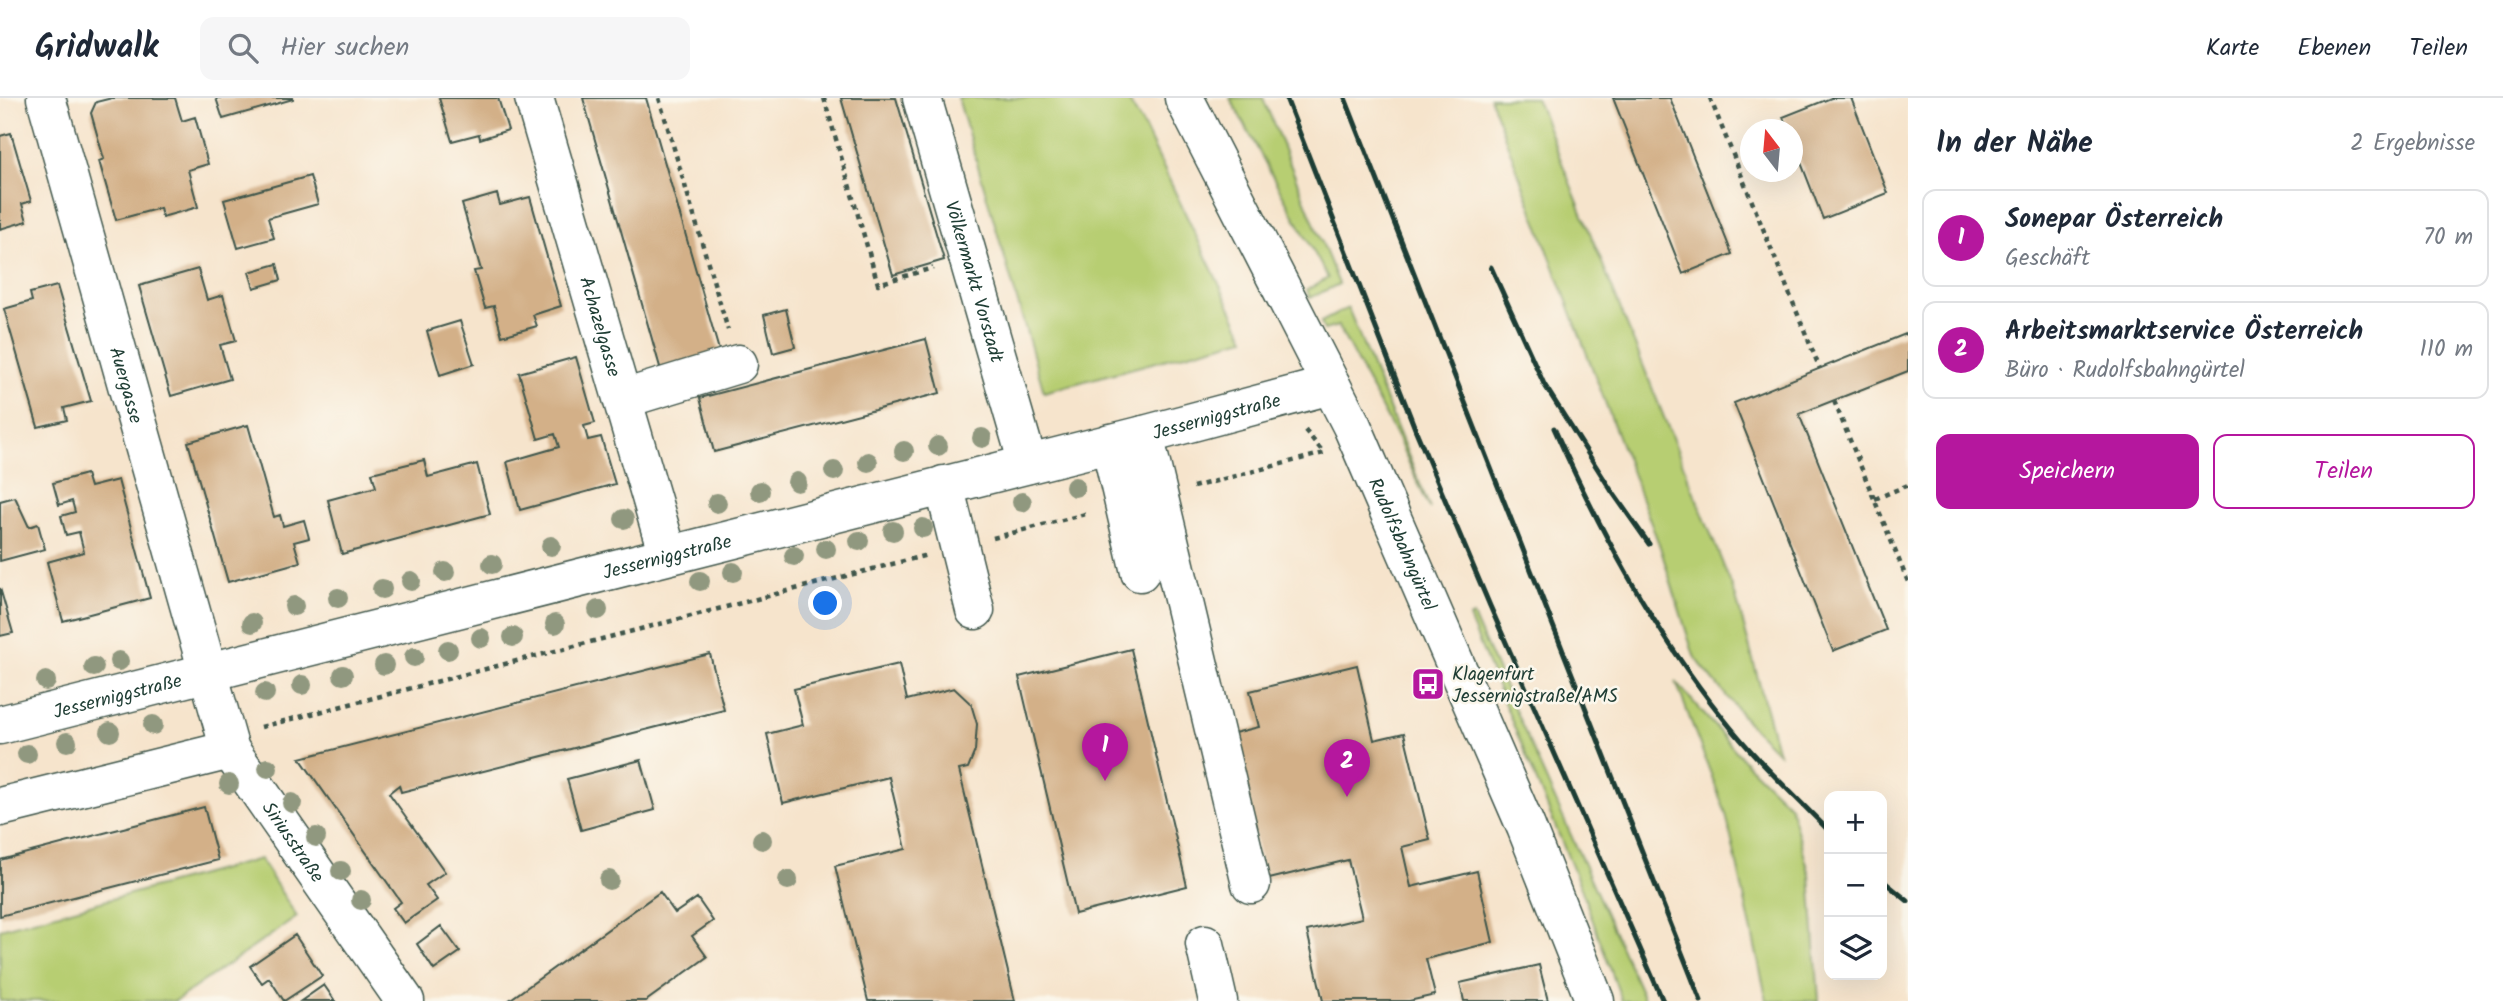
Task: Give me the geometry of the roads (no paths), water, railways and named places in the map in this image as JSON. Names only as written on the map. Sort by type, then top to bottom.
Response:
[{"type":"street","name":"Auergasse","points":[[46,98],[208,672]]},
{"type":"street","name":"Achazelgasse","points":[[534,98],[668,555]]},
{"type":"street","name":"Völkermarkt Vorstadt","points":[[922,98],[1028,464]]},
{"type":"street","name":"Rudolfsbahngürtel","points":[[1184,98],[1353,426],[1526,827],[1595,1001]]},
{"type":"street","points":[[623,400],[738,364]]},
{"type":"street","name":"Jesserniggstraße","points":[[0,725],[1331,385]]},
{"type":"street","points":[[1127,439],[1141,500],[1251,884]]},
{"type":"street","points":[[944,485],[975,610]]},
{"type":"street","points":[[1139,572],[1141,500]]},
{"type":"street","name":"Siriusstraße","points":[[208,672],[228,743],[405,1001]]},
{"type":"street","points":[[0,807],[228,743]]},
{"type":"street","points":[[1205,944],[1219,1001]]},
{"type":"railway","points":[[1286,98],[1416,431],[1663,1001]]},
{"type":"railway","points":[[1345,98],[1701,1001]]},
{"type":"railway","points":[[1491,267],[1544,384],[1611,490],[1649,544]]},
{"type":"railway","points":[[1554,428],[1609,542],[1674,650],[1735,733],[1824,826]]},
{"type":"railway","points":[[1887,884],[1908,901]]},
{"type":"place","name":"Klagenfurt Jessernigstraße/AMS","points":[[1428,684]]},
{"type":"place","name":"Sonepar Österreich","points":[[1105,781]]},
{"type":"place","name":"Arbeitsmarktservice Österreich","points":[[1347,797]]}]
